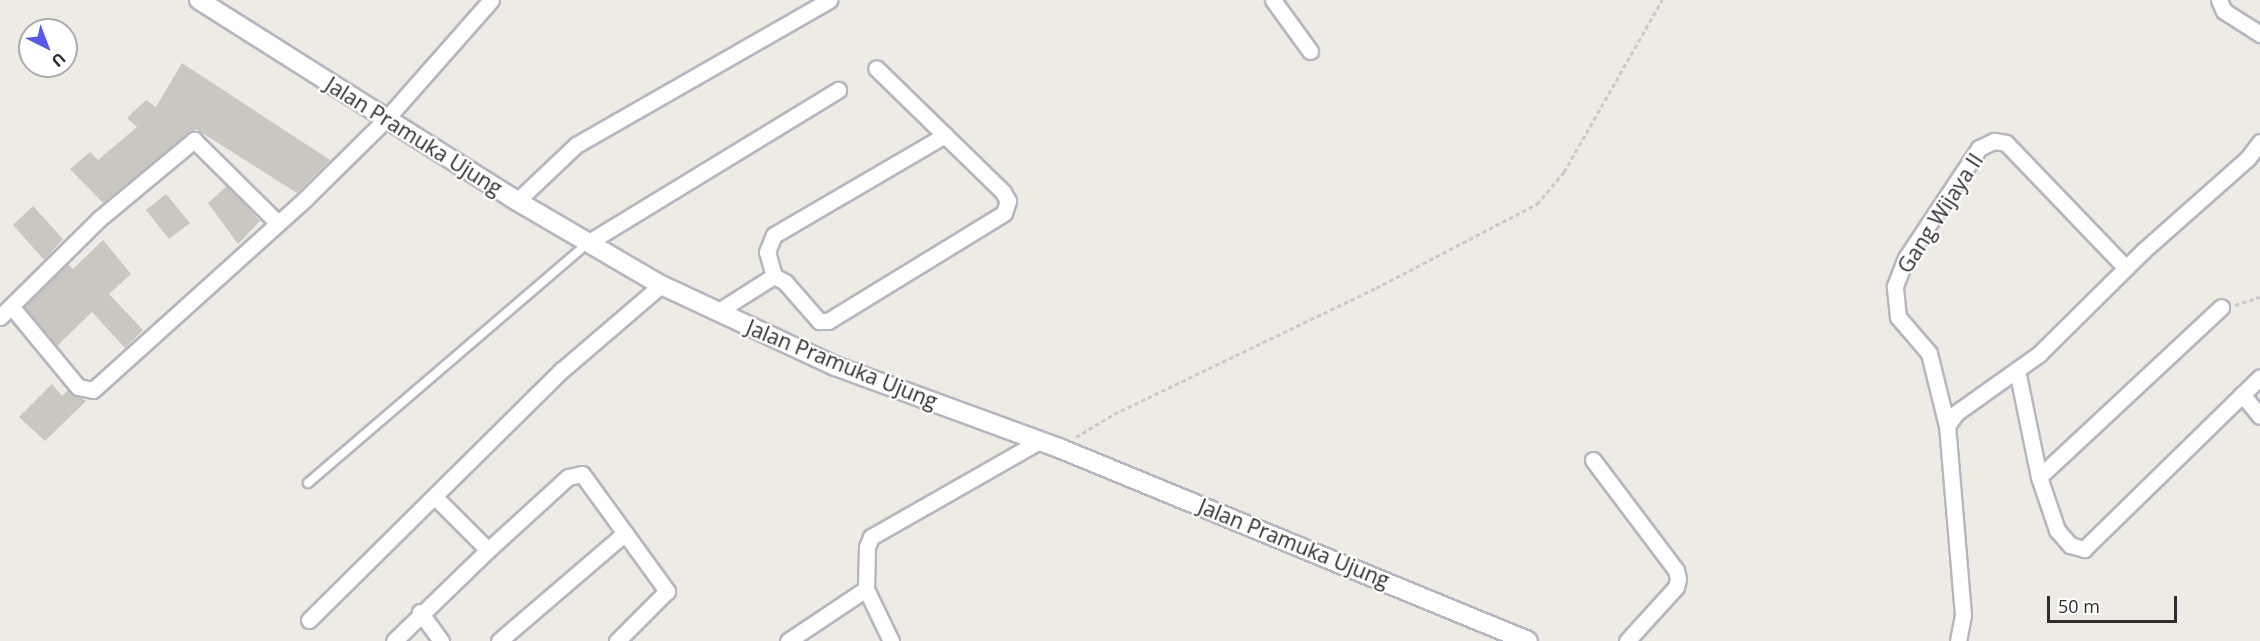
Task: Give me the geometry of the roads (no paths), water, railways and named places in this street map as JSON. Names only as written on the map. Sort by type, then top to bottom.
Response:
[{"type":"street","name":"Jalan Pramuka Ujung","points":[[199,0],[518,201],[662,285],[717,312],[835,366],[1059,448],[1528,641]]},
{"type":"street","points":[[276,222],[194,140],[99,219],[6,312],[78,387],[93,390],[276,222],[387,118],[491,0]]},
{"type":"street","points":[[518,201],[576,145],[829,0]]},
{"type":"street","points":[[1273,0],[1310,51]]},
{"type":"street","points":[[2219,0],[2224,10],[2260,34]]},
{"type":"street","points":[[876,68],[945,135],[1003,192],[1008,201],[1004,213],[828,321],[819,321],[785,282],[774,276],[767,252],[774,235],[945,135]]},
{"type":"street","points":[[589,242],[838,90]]},
{"type":"street","name":"Gang Wijaya II","points":[[1947,426],[1932,359],[1898,317],[1895,286],[1906,258],[1979,148],[1994,141],[2006,143],[2126,268]]},
{"type":"street","points":[[1958,641],[1963,615],[1947,426],[1956,413],[2039,354],[2126,268],[2248,158],[2260,142]]},
{"type":"street","points":[[717,312],[774,276]]},
{"type":"street","points":[[309,620],[562,370],[662,285]]},
{"type":"street","points":[[2040,477],[2222,307]]},
{"type":"street","points":[[2017,370],[2040,477],[2057,530],[2070,545],[2084,549],[2260,377]]},
{"type":"street","points":[[2242,394],[2260,416]]},
{"type":"street","points":[[891,641],[866,589],[867,547],[871,537],[1039,441]]},
{"type":"street","points":[[1593,460],[1676,570],[1678,579],[1676,587],[1627,641]]},
{"type":"street","points":[[394,641],[420,612],[575,473],[582,474],[667,591],[617,641]]},
{"type":"street","points":[[434,496],[488,550]]},
{"type":"street","points":[[498,641],[625,533]]},
{"type":"street","points":[[788,641],[866,589]]},
{"type":"street","points":[[420,612],[441,641]]},
{"type":"lane","points":[[308,483],[589,242]]}]
